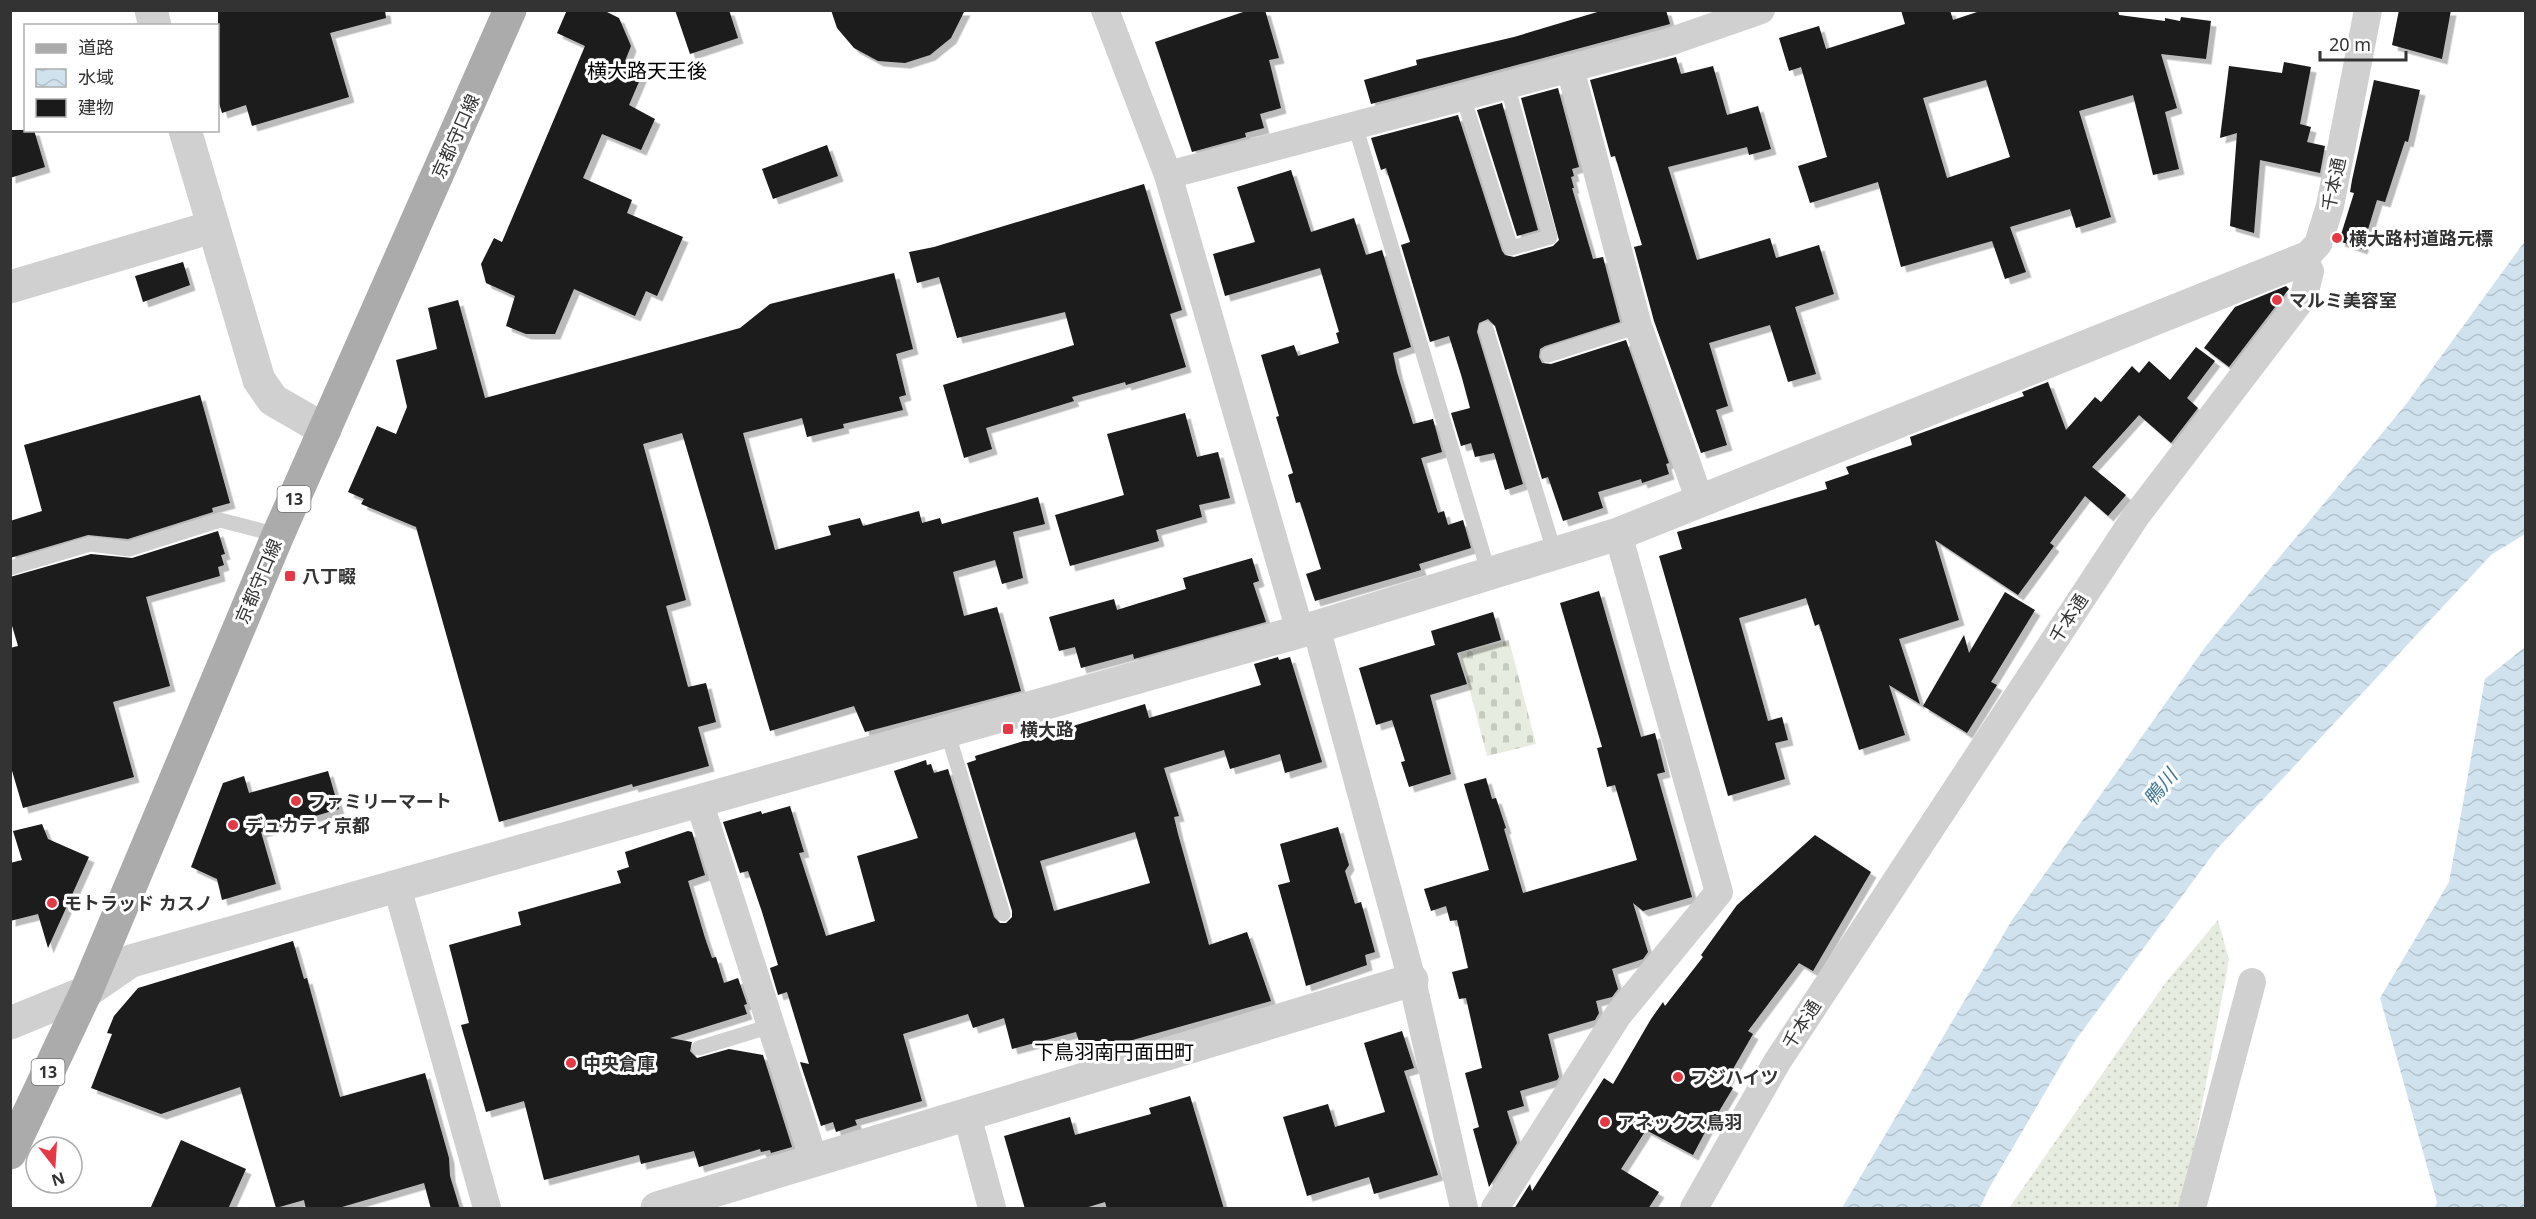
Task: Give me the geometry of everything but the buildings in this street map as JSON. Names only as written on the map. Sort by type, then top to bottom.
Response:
[{"type":"main road","name":"京都守口線","points":[[10,1153],[86,992],[278,535],[510,10]]},
{"type":"street","points":[[1105,10],[1168,175],[1308,629],[1412,980],[1464,1209]]},
{"type":"street","points":[[1168,175],[1669,42],[1761,10]]},
{"type":"street","name":"千本通","points":[[1694,1209],[1777,1062],[2136,516],[2304,296],[2310,271],[2304,259],[2318,244],[2330,206],[2368,10]]},
{"type":"street","points":[[1570,68],[1638,326],[1700,501]]},
{"type":"street","points":[[186,132],[212,228],[259,380],[273,400],[325,430]]},
{"type":"street","points":[[10,287],[212,228]]},
{"type":"street","points":[[10,1023],[86,992],[131,961],[1308,629],[1618,534],[2304,259]]},
{"type":"street","points":[[1495,1209],[1618,1015],[1719,892],[1618,534]]},
{"type":"street","points":[[699,801],[814,1160]]},
{"type":"street","points":[[397,887],[487,1209]]},
{"type":"street","points":[[657,1209],[1412,980]]},
{"type":"street","points":[[2192,1209],[2252,982]]},
{"type":"street","points":[[967,1115],[993,1209]]},
{"type":"lane","points":[[1463,97],[1511,248],[1550,237],[1507,85]]},
{"type":"lane","points":[[1355,125],[1489,574]]},
{"type":"lane","points":[[1548,355],[1638,326]]},
{"type":"lane","points":[[1486,329],[1555,554]]},
{"type":"lane","points":[[10,567],[90,543],[129,549],[220,520],[278,535]]},
{"type":"lane","points":[[947,731],[1003,914]]},
{"type":"lane","points":[[699,1048],[771,1026]]},
{"type":"green space","points":[[1509,640],[1536,744],[1487,756],[1460,653]]},
{"type":"green space","points":[[2218,920],[2229,960],[2183,1208],[2009,1208],[2166,982]]},
{"type":"water","name":"鴨川","points":[[2525,241],[2525,534],[2491,555],[2216,850],[2075,1041],[1988,1190],[1980,1208],[1842,1208],[2012,920],[2206,646],[2407,403]]},
{"type":"water","points":[[2525,647],[2525,1208],[2435,1208],[2437,1202],[2380,998],[2449,882],[2485,679]]},
{"type":"place","name":"横大路村道路元標","points":[[2337,238]]},
{"type":"place","name":"マルミ美容室","points":[[2277,300]]},
{"type":"place","name":"八丁畷","points":[[290,576]]},
{"type":"place","name":"横大路","points":[[1008,729]]},
{"type":"place","name":"ファミリーマート","points":[[296,801]]},
{"type":"place","name":"デュカティ京都","points":[[233,825]]},
{"type":"place","name":"モトラッド カスノ","points":[[52,903]]},
{"type":"place","name":"中央倉庫","points":[[571,1063]]},
{"type":"place","name":"フジハイツ","points":[[1678,1077]]},
{"type":"place","name":"アネックス鳥羽","points":[[1605,1122]]},
{"type":"district","name":"横大路天王後","points":[[647,70]]},
{"type":"district","name":"下鳥羽南円面田町","points":[[1114,1051]]}]
